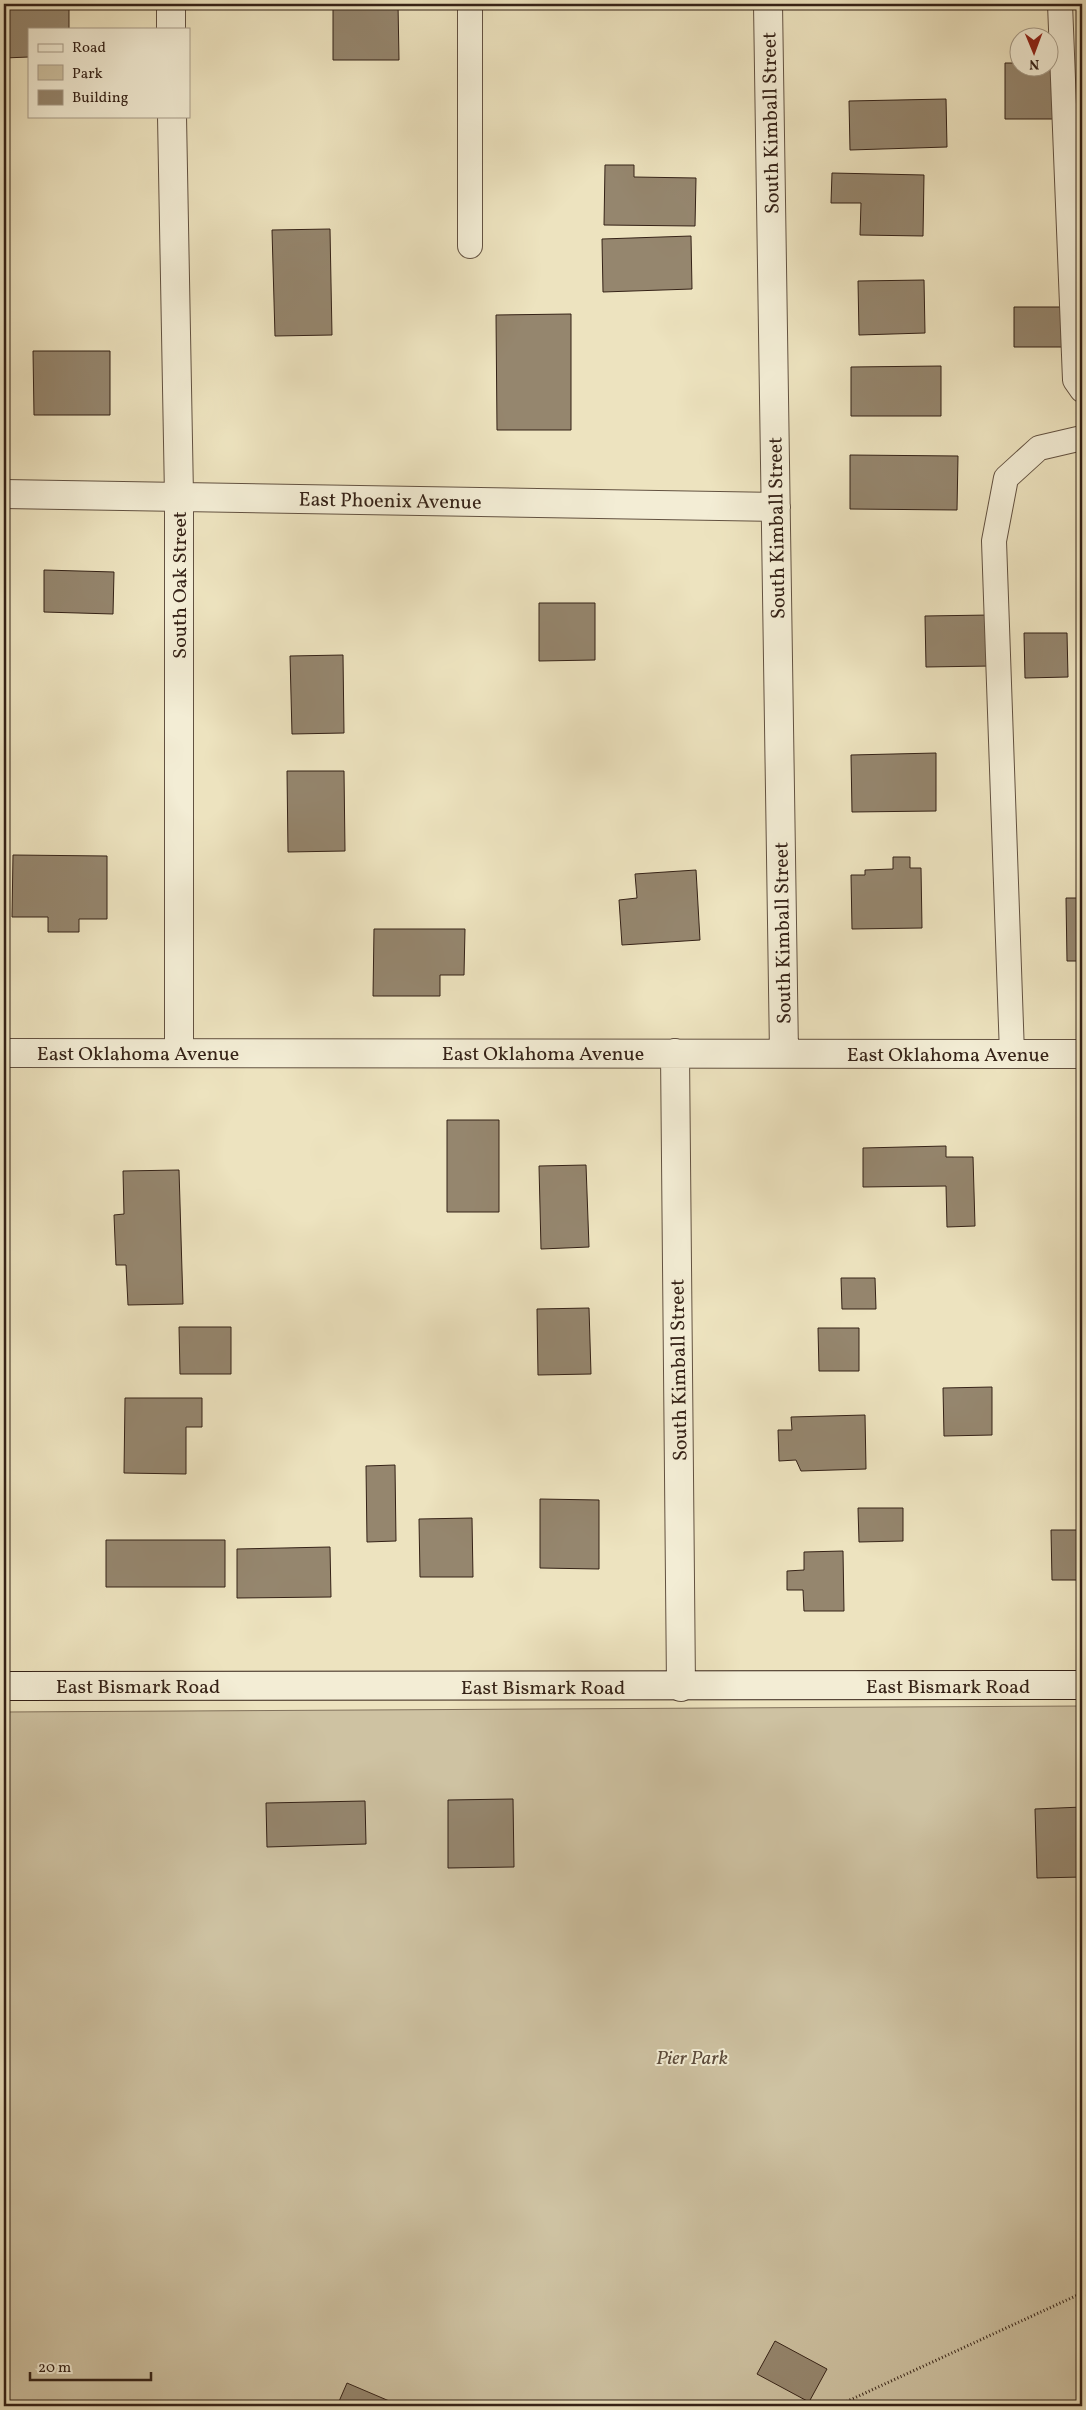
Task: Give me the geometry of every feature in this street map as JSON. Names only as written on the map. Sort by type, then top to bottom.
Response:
[{"type":"street","points":[[170,4],[171,28]]},
{"type":"street","name":"South Kimball Street","points":[[768,4],[784,1053]]},
{"type":"street","name":"South Oak Street","points":[[172,118],[179,496],[179,1053]]},
{"type":"street","name":"East Phoenix Avenue","points":[[4,494],[776,507]]},
{"type":"street","name":"East Oklahoma Avenue","points":[[4,1053],[1082,1054]]},
{"type":"street","name":"South Kimball Street","points":[[675,1053],[681,1687]]},
{"type":"street","points":[[4,1671],[4,1686]]},
{"type":"street","name":"East Bismark Road","points":[[4,1686],[1082,1686]]},
{"type":"lane","points":[[470,4],[470,246]]},
{"type":"lane","points":[[1060,4],[1075,380],[1082,390]]},
{"type":"lane","points":[[1012,1054],[994,541],[1006,478],[1039,448],[1082,438]]},
{"type":"path","points":[[837,2406],[1082,2293]]},
{"type":"green space","name":"Pier Park","points":[[1082,1706],[1082,2406],[4,2406],[4,1712]]},
{"type":"building","points":[[333,4],[398,4],[399,60],[333,60]]},
{"type":"building","points":[[617,4],[686,4],[686,6],[617,7]]},
{"type":"building","points":[[4,6],[69,6],[69,28],[28,28],[28,57],[4,58]]},
{"type":"building","points":[[1005,63],[1008,63],[1008,78],[1056,78],[1056,119],[1005,119]]},
{"type":"building","points":[[946,99],[947,147],[850,150],[849,101]]},
{"type":"building","points":[[605,165],[634,165],[634,177],[696,178],[695,226],[604,225]]},
{"type":"building","points":[[832,173],[924,175],[923,236],[860,235],[861,203],[831,203]]},
{"type":"building","points":[[330,229],[332,335],[275,336],[272,230]]},
{"type":"building","points":[[691,236],[692,289],[603,292],[602,239]]},
{"type":"building","points":[[924,280],[925,333],[859,335],[858,281]]},
{"type":"building","points":[[1014,307],[1065,307],[1066,347],[1014,347]]},
{"type":"building","points":[[571,314],[571,430],[497,430],[496,315]]},
{"type":"building","points":[[33,351],[110,351],[110,415],[34,415]]},
{"type":"building","points":[[941,366],[941,416],[851,416],[851,367]]},
{"type":"building","points":[[850,455],[958,456],[957,510],[850,509]]},
{"type":"building","points":[[44,570],[114,572],[113,614],[44,612]]},
{"type":"building","points":[[539,603],[595,603],[595,660],[539,661]]},
{"type":"building","points":[[990,615],[991,666],[926,667],[925,616]]},
{"type":"building","points":[[1024,633],[1067,633],[1068,677],[1025,678]]},
{"type":"building","points":[[343,655],[344,733],[292,734],[290,656]]},
{"type":"building","points":[[936,753],[936,811],[852,812],[851,755]]},
{"type":"building","points":[[287,771],[344,771],[345,851],[288,852]]},
{"type":"building","points":[[13,855],[107,856],[107,919],[79,919],[79,932],[48,932],[48,917],[12,917]]},
{"type":"building","points":[[893,857],[910,857],[910,868],[921,868],[922,928],[852,929],[851,875],[865,875],[865,870],[893,869]]},
{"type":"building","points":[[696,870],[700,940],[622,945],[619,900],[637,898],[635,874]]},
{"type":"building","points":[[1066,898],[1082,898],[1082,961],[1067,961]]},
{"type":"building","points":[[374,929],[465,929],[464,975],[440,975],[440,996],[373,996]]},
{"type":"building","points":[[447,1120],[499,1120],[499,1212],[447,1212]]},
{"type":"building","points":[[946,1146],[946,1157],[973,1157],[975,1226],[947,1227],[946,1186],[863,1187],[863,1148]]},
{"type":"building","points":[[586,1165],[589,1247],[541,1249],[539,1166]]},
{"type":"building","points":[[179,1170],[183,1304],[128,1305],[126,1265],[116,1265],[114,1215],[124,1214],[123,1171]]},
{"type":"building","points":[[841,1278],[875,1278],[876,1309],[842,1309]]},
{"type":"building","points":[[589,1308],[591,1374],[538,1375],[537,1309]]},
{"type":"building","points":[[179,1327],[231,1327],[231,1374],[180,1374]]},
{"type":"building","points":[[818,1328],[859,1328],[859,1371],[819,1371]]},
{"type":"building","points":[[992,1387],[992,1435],[944,1436],[943,1388]]},
{"type":"building","points":[[125,1398],[202,1398],[202,1427],[186,1427],[186,1474],[124,1473]]},
{"type":"building","points":[[865,1415],[866,1469],[801,1471],[796,1460],[779,1461],[778,1430],[792,1430],[791,1417]]},
{"type":"building","points":[[395,1465],[396,1541],[367,1542],[366,1466]]},
{"type":"building","points":[[540,1499],[599,1500],[599,1569],[540,1568]]},
{"type":"building","points":[[858,1508],[903,1508],[903,1541],[859,1542]]},
{"type":"building","points":[[472,1518],[473,1577],[420,1577],[419,1519]]},
{"type":"building","points":[[1051,1530],[1081,1530],[1082,1580],[1052,1580]]},
{"type":"building","points":[[106,1540],[225,1540],[225,1587],[106,1587]]},
{"type":"building","points":[[330,1547],[331,1597],[237,1598],[237,1549]]},
{"type":"building","points":[[843,1551],[844,1611],[804,1611],[803,1590],[787,1590],[787,1571],[804,1570],[804,1552]]},
{"type":"building","points":[[513,1799],[514,1867],[448,1868],[448,1800]]},
{"type":"building","points":[[365,1801],[366,1844],[267,1847],[266,1803]]},
{"type":"building","points":[[1082,1807],[1082,1877],[1037,1878],[1035,1809]]},
{"type":"building","points":[[775,2341],[827,2369],[809,2402],[757,2374]]},
{"type":"building","points":[[347,2383],[401,2406],[337,2406]]}]
